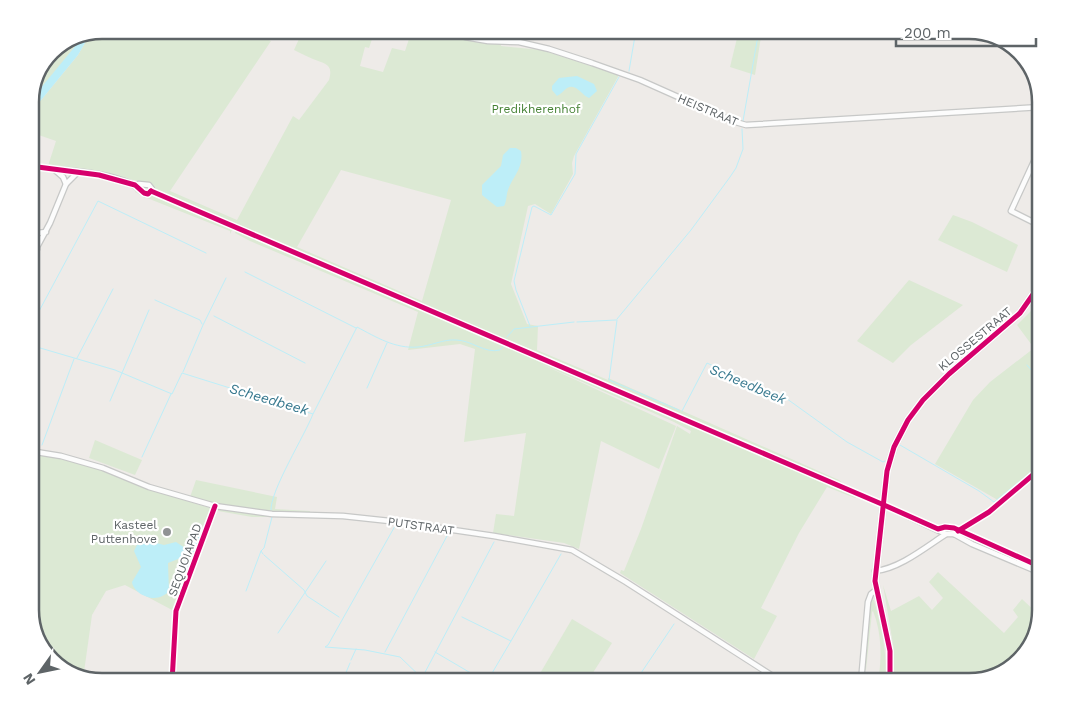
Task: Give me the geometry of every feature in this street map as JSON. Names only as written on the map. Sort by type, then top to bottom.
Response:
[{"type":"street","name":"HEISTRAAT","points":[[479,39],[526,44],[592,62],[640,80],[732,121],[746,125],[1032,108]]},
{"type":"street","points":[[1032,166],[1011,211],[1032,222]]},
{"type":"street","points":[[39,167],[99,175],[135,185]]},
{"type":"street","points":[[55,170],[63,177],[66,184]]},
{"type":"street","points":[[39,245],[66,184],[78,172]]},
{"type":"street","points":[[39,233],[46,232]]},
{"type":"street","name":"KLOSSESTRAAT","points":[[876,590],[875,571],[890,460],[900,432],[915,409],[948,374],[1020,313],[1032,296]]},
{"type":"street","name":"PUTSTRAAT","points":[[39,452],[53,454],[103,468],[149,487],[215,506],[272,514],[343,516],[399,522],[572,550],[626,582],[768,673]]},
{"type":"street","points":[[954,534],[985,515],[1032,476]]},
{"type":"street","points":[[884,505],[946,534],[954,534],[972,544],[1032,569]]},
{"type":"street","points":[[875,571],[899,564],[946,534]]},
{"type":"street","points":[[862,673],[868,602],[871,594],[876,590],[889,644],[890,673]]},
{"type":"green space","name":"Predikherenhof","points":[[102,39],[266,39],[271,41],[170,191],[237,220],[293,116],[299,120],[329,80],[330,70],[327,65],[294,50],[299,39],[372,39],[369,48],[365,47],[360,66],[383,72],[392,48],[405,51],[409,39],[502,39],[501,46],[542,50],[619,75],[574,156],[572,163],[573,174],[551,214],[535,204],[528,206],[511,284],[527,324],[538,326],[537,350],[608,380],[608,378],[839,480],[848,488],[154,191],[154,188],[149,184],[109,174],[48,166],[56,141],[39,135],[39,103],[78,55],[86,41]],"holes":[[[341,170],[451,200],[422,301],[297,247]]]},
{"type":"green space","points":[[737,39],[761,39],[755,75],[730,67]]},
{"type":"green space","points":[[77,44],[40,90],[45,74],[60,54]]},
{"type":"green space","points":[[136,190],[145,196],[153,194],[231,227],[232,230],[230,234],[230,231],[142,196],[135,192]]},
{"type":"green space","points":[[953,215],[972,222],[1018,245],[1007,272],[938,240]]},
{"type":"green space","points":[[236,229],[875,502],[858,496],[855,498],[827,487],[799,533],[761,608],[777,616],[754,659],[620,573],[621,570],[624,571],[641,529],[677,426],[690,434],[691,431],[539,363],[676,426],[659,469],[601,441],[579,549],[564,543],[493,533],[496,514],[514,516],[526,433],[464,442],[475,349],[460,344],[408,350],[418,312],[250,241],[235,233]]},
{"type":"green space","points":[[909,280],[963,305],[911,345],[893,363],[857,341]]},
{"type":"green space","points":[[1032,310],[1032,345],[1017,325]]},
{"type":"green space","points":[[1032,350],[1032,479],[1003,503],[935,464],[973,400],[990,382]]},
{"type":"green space","points":[[95,440],[142,460],[135,475],[89,458]]},
{"type":"green space","points":[[39,456],[102,469],[139,486],[213,509],[174,611],[125,585],[106,591],[92,615],[84,670],[74,667],[65,662],[65,647],[50,647],[40,622]]},
{"type":"green space","points":[[196,480],[277,497],[275,509],[310,511],[310,517],[252,517],[218,511],[219,505],[190,497]]},
{"type":"green space","points":[[938,572],[1004,633],[1018,617],[1013,610],[1022,599],[1032,608],[1032,618],[1026,638],[1017,652],[1001,665],[977,673],[894,673],[894,650],[883,585],[891,611],[919,596],[932,610],[943,598],[929,582]]},
{"type":"green space","points":[[871,600],[874,600],[883,640],[886,673],[879,673],[880,646],[878,628],[873,611],[866,670],[864,669]]},
{"type":"green space","points":[[572,619],[612,643],[593,673],[540,673]]},
{"type":"water","points":[[86,41],[78,55],[39,103],[41,88],[77,44]]},
{"type":"water","points":[[577,76],[594,84],[597,91],[589,98],[574,87],[567,88],[557,96],[552,90],[552,86],[559,78]]},
{"type":"water","points":[[510,148],[516,148],[521,151],[521,162],[508,190],[504,206],[497,207],[482,195],[482,185],[501,166],[503,155]]},
{"type":"water","points":[[202,535],[188,568],[185,567],[188,555],[168,563],[169,592],[162,596],[151,598],[143,595],[135,588],[132,582],[141,567],[134,551],[137,545],[149,541],[164,545],[176,542],[188,550]]},
{"type":"waterway","name":"Scheedbeek","points":[[629,71],[634,39]]},
{"type":"waterway","points":[[743,121],[757,39]]},
{"type":"waterway","points":[[530,326],[514,281],[532,207],[534,206],[551,215],[575,174],[576,154],[619,77]]},
{"type":"waterway","points":[[617,319],[691,230],[736,168],[743,149],[742,129]]},
{"type":"waterway","points":[[39,311],[98,201],[206,253]]},
{"type":"waterway","points":[[245,272],[356,328]]},
{"type":"waterway","points":[[183,372],[226,278]]},
{"type":"waterway","points":[[77,358],[113,289]]},
{"type":"waterway","points":[[155,300],[200,320],[202,324]]},
{"type":"waterway","points":[[110,401],[149,310]]},
{"type":"waterway","points":[[214,316],[305,363]]},
{"type":"waterway","name":"Scheedbeek","points":[[577,322],[616,320]]},
{"type":"waterway","name":"Scheedbeek","points":[[617,320],[609,380],[679,410]]},
{"type":"waterway","name":"Scheedbeek","points":[[507,337],[514,329],[574,322]]},
{"type":"waterway","name":"Scheedbeek","points":[[39,348],[115,370],[172,394],[182,373],[313,414],[357,327],[386,342],[401,346],[418,347],[456,340],[494,351],[500,350],[503,347]]},
{"type":"waterway","points":[[367,388],[387,343]]},
{"type":"waterway","points":[[42,445],[74,359]]},
{"type":"waterway","name":"Scheedbeek","points":[[682,411],[707,363],[775,395],[783,396],[847,442],[883,462],[885,461]]},
{"type":"waterway","points":[[1027,365],[1032,371]]},
{"type":"waterway","points":[[142,457],[171,394]]},
{"type":"waterway","points":[[271,510],[276,490],[313,414]]},
{"type":"waterway","name":"Scheedbeek","points":[[894,458],[899,444],[979,491],[994,502],[1032,471]]},
{"type":"waterway","points":[[263,554],[261,551],[264,548],[272,517]]},
{"type":"waterway","points":[[395,526],[328,645],[325,647],[365,650],[400,657],[417,673]]},
{"type":"waterway","points":[[385,652],[447,536]]},
{"type":"waterway","points":[[425,673],[494,542]]},
{"type":"waterway","points":[[246,591],[261,551]]},
{"type":"waterway","points":[[511,641],[561,554]]},
{"type":"waterway","points":[[264,555],[304,590],[307,596],[339,617]]},
{"type":"waterway","points":[[278,633],[326,561]]},
{"type":"waterway","points":[[462,617],[511,641],[492,673]]},
{"type":"waterway","points":[[641,673],[674,624]]},
{"type":"waterway","points":[[351,660],[356,649]]},
{"type":"waterway","points":[[435,652],[471,673]]},
{"type":"waterway","points":[[346,673],[350,663]]},
{"type":"cycle path","points":[[39,167],[99,175],[135,185],[144,193],[148,194],[151,191]]},
{"type":"cycle path","points":[[151,191],[938,529],[945,527],[954,528],[1032,563]]},
{"type":"cycle path","points":[[890,673],[890,651],[875,581],[887,471],[894,447],[908,420],[923,400],[949,374],[1020,313],[1032,296]]},
{"type":"cycle path","points":[[958,531],[989,512],[1032,476]]},
{"type":"cycle path","name":"SEQUOIAPAD","points":[[173,673],[176,611],[215,506]]},
{"type":"place","name":"Kasteel Puttenhove","points":[[167,532]]}]
